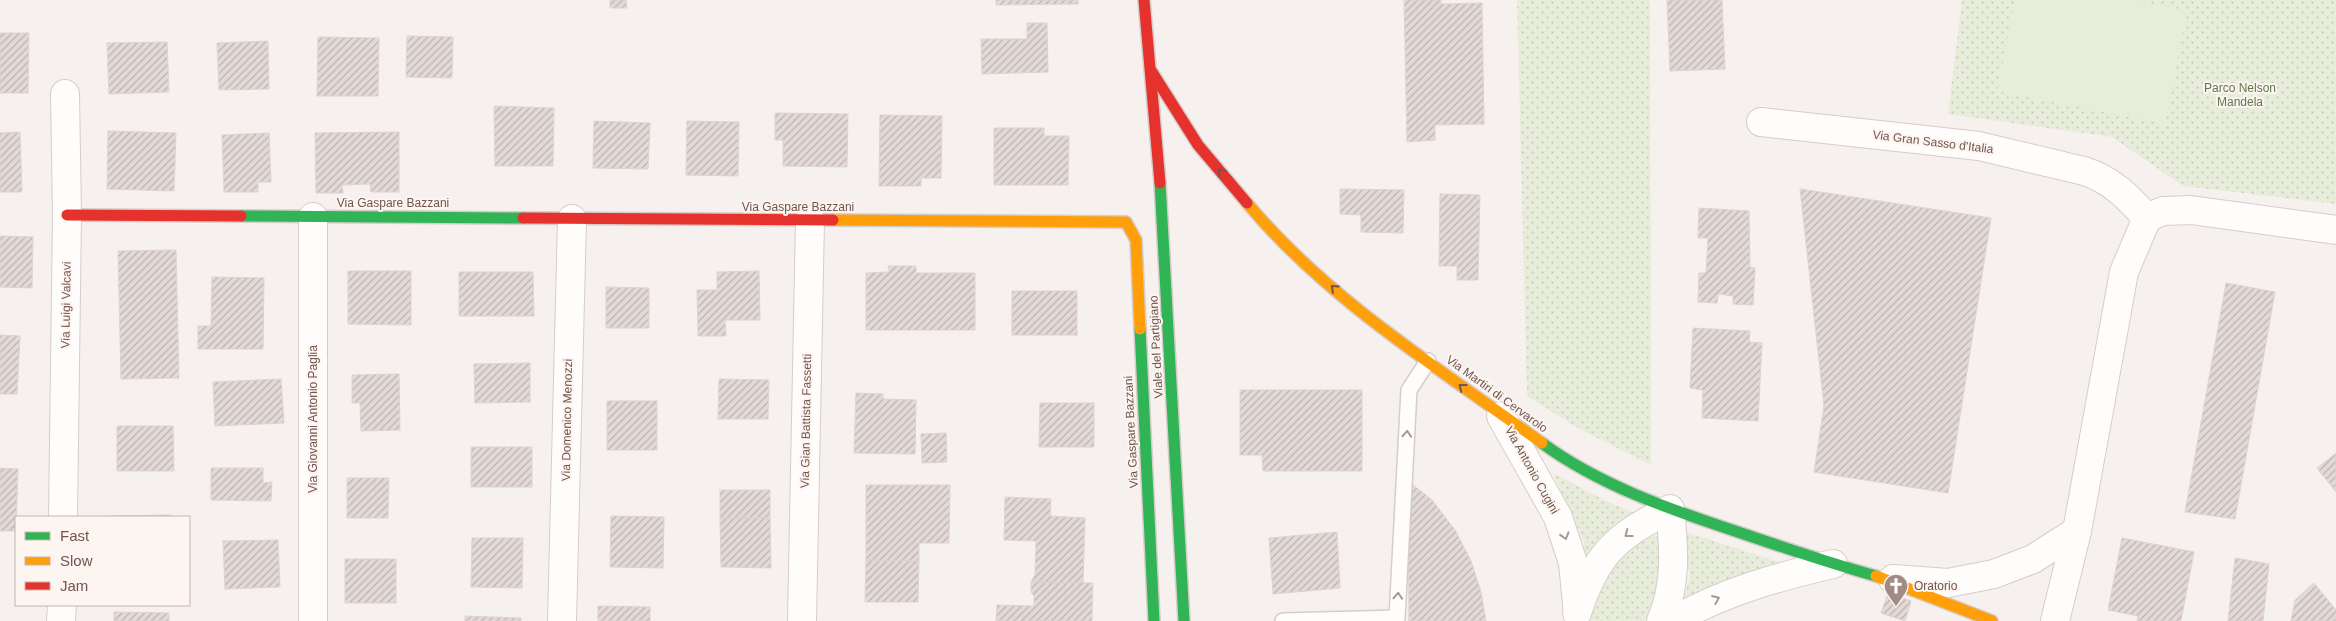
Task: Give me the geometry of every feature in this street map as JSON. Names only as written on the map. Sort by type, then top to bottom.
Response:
[{"type":"street","name":"Via Martiri di Cervarolo","points":[[1144,0],[1152,72],[1198,145],[1268,228],[1354,306],[1501,416],[1547,447],[1598,477],[1670,509],[1833,564],[1886,579],[1992,621]]},
{"type":"street","name":"Viale del Partigiano","points":[[1152,72],[1165,262],[1184,621]]},
{"type":"street","name":"Via Luigi Valcavi","points":[[63,516],[67,215],[66,94]]},
{"type":"street","name":"Via Gran Sasso d'Italia","points":[[1760,122],[1979,146],[2084,171],[2097,175],[2119,188],[2147,218]]},
{"type":"street","points":[[2055,621],[2077,531],[2124,272],[2147,218],[2162,211],[2191,210],[2336,230]]},
{"type":"street","name":"Via Gaspare Bazzani","points":[[67,215],[1126,222],[1136,240],[1154,621]]},
{"type":"street","name":"Via Giovanni Antonio Paglia","points":[[313,217],[313,621]]},
{"type":"street","name":"Via Domenico Menozzi","points":[[562,621],[572,218]]},
{"type":"street","name":"Via Gian Battista Fassetti","points":[[802,621],[810,220]]},
{"type":"street","name":"Via Antonio Cugini","points":[[1501,416],[1558,516],[1573,563],[1577,617]]},
{"type":"street","points":[[1661,621],[1668,605],[1674,574],[1670,509]]},
{"type":"street","name":"Via Antonio Cugini","points":[[1577,617],[1587,584],[1608,551],[1644,522],[1670,509]]},
{"type":"street","points":[[1886,579],[1948,583],[1994,574],[2033,559],[2077,531]]},
{"type":"street","points":[[1673,621],[1696,607],[1734,591],[1833,564]]},
{"type":"street","points":[[61,621],[62,606]]},
{"type":"lane","points":[[1283,621],[1397,618],[1409,390],[1428,361]]},
{"type":"green space","points":[[1517,0],[1650,0],[1651,465],[1576,427],[1527,396]]},
{"type":"green space","name":"Parco Nelson Mandela","points":[[1962,0],[2336,0],[2336,204],[2183,186],[2112,137],[1948,114]]},
{"type":"green space","points":[[2015,0],[2133,0],[2187,11],[2165,124],[1997,91]]},
{"type":"green space","points":[[1553,473],[1606,501],[1637,514],[1617,525],[1584,558],[1584,542]]},
{"type":"green space","points":[[1683,531],[1782,563],[1731,580],[1682,602],[1690,578]]},
{"type":"green space","points":[[1653,534],[1663,539],[1655,607],[1644,621],[1589,621],[1592,601],[1602,579],[1627,547]]},
{"type":"building","points":[[610,0],[626,0],[627,8],[610,8]]},
{"type":"building","points":[[996,0],[1078,0],[1078,4],[996,5]]},
{"type":"building","points":[[1404,0],[1441,0],[1441,4],[1482,3],[1484,124],[1435,125],[1435,140],[1407,142]]},
{"type":"building","points":[[1667,0],[1722,0],[1725,69],[1670,71]]},
{"type":"building","points":[[1027,23],[1047,23],[1048,72],[982,74],[981,39],[1027,39]]},
{"type":"building","points":[[0,33],[29,33],[28,93],[0,93]]},
{"type":"building","points":[[407,36],[453,37],[452,78],[406,77]]},
{"type":"building","points":[[318,37],[379,38],[378,96],[317,96]]},
{"type":"building","points":[[268,41],[269,89],[219,90],[217,43]]},
{"type":"building","points":[[167,42],[169,92],[109,94],[107,43]]},
{"type":"building","points":[[494,106],[554,108],[553,166],[495,166]]},
{"type":"building","points":[[775,113],[848,114],[847,167],[783,166],[783,140],[775,140]]},
{"type":"building","points":[[880,115],[942,116],[941,178],[921,178],[921,186],[879,186]]},
{"type":"building","points":[[594,121],[650,123],[648,169],[593,168]]},
{"type":"building","points":[[687,121],[739,122],[738,176],[686,175]]},
{"type":"building","points":[[994,128],[1044,128],[1044,136],[1069,136],[1068,185],[994,185]]},
{"type":"building","points":[[108,131],[176,133],[174,191],[107,189]]},
{"type":"building","points":[[20,132],[22,192],[0,192],[0,133]]},
{"type":"building","points":[[399,132],[399,192],[371,192],[370,184],[342,185],[343,193],[316,193],[315,133]]},
{"type":"building","points":[[269,133],[271,182],[258,182],[258,192],[224,192],[222,135]]},
{"type":"building","points":[[1340,189],[1404,190],[1403,233],[1361,232],[1361,215],[1340,214]]},
{"type":"building","points":[[1800,189],[1991,218],[1948,493],[1814,472],[1824,406]]},
{"type":"building","points":[[1440,194],[1480,195],[1478,280],[1457,280],[1457,266],[1439,266]]},
{"type":"building","points":[[1699,208],[1749,211],[1750,267],[1755,268],[1753,305],[1733,304],[1733,296],[1718,294],[1717,303],[1698,302],[1699,273],[1706,273],[1708,238],[1698,238]]},
{"type":"building","points":[[0,236],[33,237],[32,288],[0,287]]},
{"type":"building","points":[[176,250],[179,378],[121,379],[118,251]]},
{"type":"building","points":[[888,266],[916,266],[916,273],[975,273],[975,330],[866,330],[866,273],[889,272]]},
{"type":"building","points":[[348,271],[411,271],[411,325],[348,324]]},
{"type":"building","points":[[759,271],[760,320],[725,320],[726,336],[698,336],[697,290],[717,290],[717,272]]},
{"type":"building","points":[[459,272],[533,272],[534,316],[459,316]]},
{"type":"building","points":[[212,277],[264,278],[263,349],[198,349],[198,326],[211,326]]},
{"type":"building","points":[[2226,283],[2275,292],[2235,519],[2185,512]]},
{"type":"building","points":[[606,287],[649,288],[649,328],[606,328]]},
{"type":"building","points":[[1012,291],[1077,291],[1077,335],[1012,335]]},
{"type":"building","points":[[1693,328],[1750,331],[1749,342],[1762,343],[1758,421],[1702,418],[1703,390],[1690,388]]},
{"type":"building","points":[[0,335],[20,336],[17,394],[0,394]]},
{"type":"building","points":[[530,363],[530,402],[475,403],[474,364]]},
{"type":"building","points":[[399,374],[400,430],[361,431],[360,403],[352,403],[352,375]]},
{"type":"building","points":[[281,379],[284,423],[215,426],[213,382]]},
{"type":"building","points":[[719,379],[769,380],[768,419],[718,419]]},
{"type":"building","points":[[1240,390],[1362,390],[1362,471],[1263,471],[1262,455],[1240,455]]},
{"type":"building","points":[[856,393],[883,394],[883,399],[916,400],[915,454],[854,453]]},
{"type":"building","points":[[607,401],[657,401],[657,450],[607,450]]},
{"type":"building","points":[[1040,403],[1094,403],[1094,447],[1039,447]]},
{"type":"building","points":[[117,426],[173,426],[174,471],[117,471]]},
{"type":"building","points":[[946,433],[947,462],[922,463],[921,434]]},
{"type":"building","points":[[471,447],[532,447],[532,487],[471,487]]},
{"type":"building","points":[[2336,453],[2336,492],[2317,468]]},
{"type":"building","points":[[0,468],[18,469],[15,531],[0,531]]},
{"type":"building","points":[[211,468],[263,468],[263,483],[272,482],[271,501],[211,500]]},
{"type":"building","points":[[347,478],[389,478],[388,518],[347,518]]},
{"type":"building","points":[[1408,481],[1432,500],[1455,530],[1471,561],[1481,592],[1486,621],[1409,621]]},
{"type":"building","points":[[866,485],[950,485],[949,543],[919,543],[919,561],[866,560]]},
{"type":"building","points":[[720,490],[770,490],[770,518],[720,518]]},
{"type":"building","points":[[1005,497],[1051,499],[1050,516],[1085,518],[1083,583],[1031,582],[1035,575],[1036,541],[1004,540]]},
{"type":"building","points":[[171,515],[171,516],[111,516]]},
{"type":"building","points":[[611,516],[664,517],[663,568],[610,567]]},
{"type":"building","points":[[720,518],[770,518],[771,568],[721,567]]},
{"type":"building","points":[[1337,532],[1340,588],[1273,594],[1269,538]]},
{"type":"building","points":[[472,538],[523,538],[522,588],[471,587]]},
{"type":"building","points":[[2122,538],[2194,552],[2181,621],[2137,621],[2138,616],[2108,610]]},
{"type":"building","points":[[278,540],[280,587],[225,589],[223,541]]},
{"type":"building","points":[[2235,558],[2269,564],[2263,621],[2228,621]]},
{"type":"building","points":[[345,559],[396,559],[396,603],[345,603]]},
{"type":"building","points":[[866,560],[919,561],[918,602],[865,602]]},
{"type":"building","points":[[1031,582],[1093,583],[1092,621],[996,621],[997,605],[1034,606]]},
{"type":"building","points":[[2314,583],[2336,610],[2336,621],[2291,621],[2295,600]]},
{"type":"building","name":"Oratorio","points":[[1888,593],[1911,601],[1905,621],[1881,613]]},
{"type":"building","points":[[598,606],[650,607],[650,621],[598,621]]},
{"type":"building","points":[[114,612],[169,613],[169,621],[114,621]]},
{"type":"building","points":[[465,616],[521,618],[521,621],[465,621]]},
{"type":"traffic: fast","points":[[1160,183],[1184,621]]},
{"type":"traffic: fast","points":[[241,216],[523,218]]},
{"type":"traffic: fast","points":[[1140,329],[1154,621]]},
{"type":"traffic: fast","points":[[1542,443],[1564,458],[1611,484],[1660,505],[1788,549],[1876,576]]},
{"type":"traffic: slow","points":[[1247,203],[1279,238],[1349,302],[1425,360],[1542,443]]},
{"type":"traffic: slow","points":[[833,220],[1126,222],[1136,240],[1140,329]]},
{"type":"traffic: slow","points":[[1876,576],[1992,621]]},
{"type":"traffic: jam","points":[[1144,0],[1160,183]]},
{"type":"traffic: jam","points":[[1152,72],[1198,145],[1247,203]]},
{"type":"traffic: jam","points":[[67,215],[241,216]]},
{"type":"traffic: jam","points":[[523,218],[833,220]]},
{"type":"place","name":"Oratorio","points":[[1896,607]]}]
